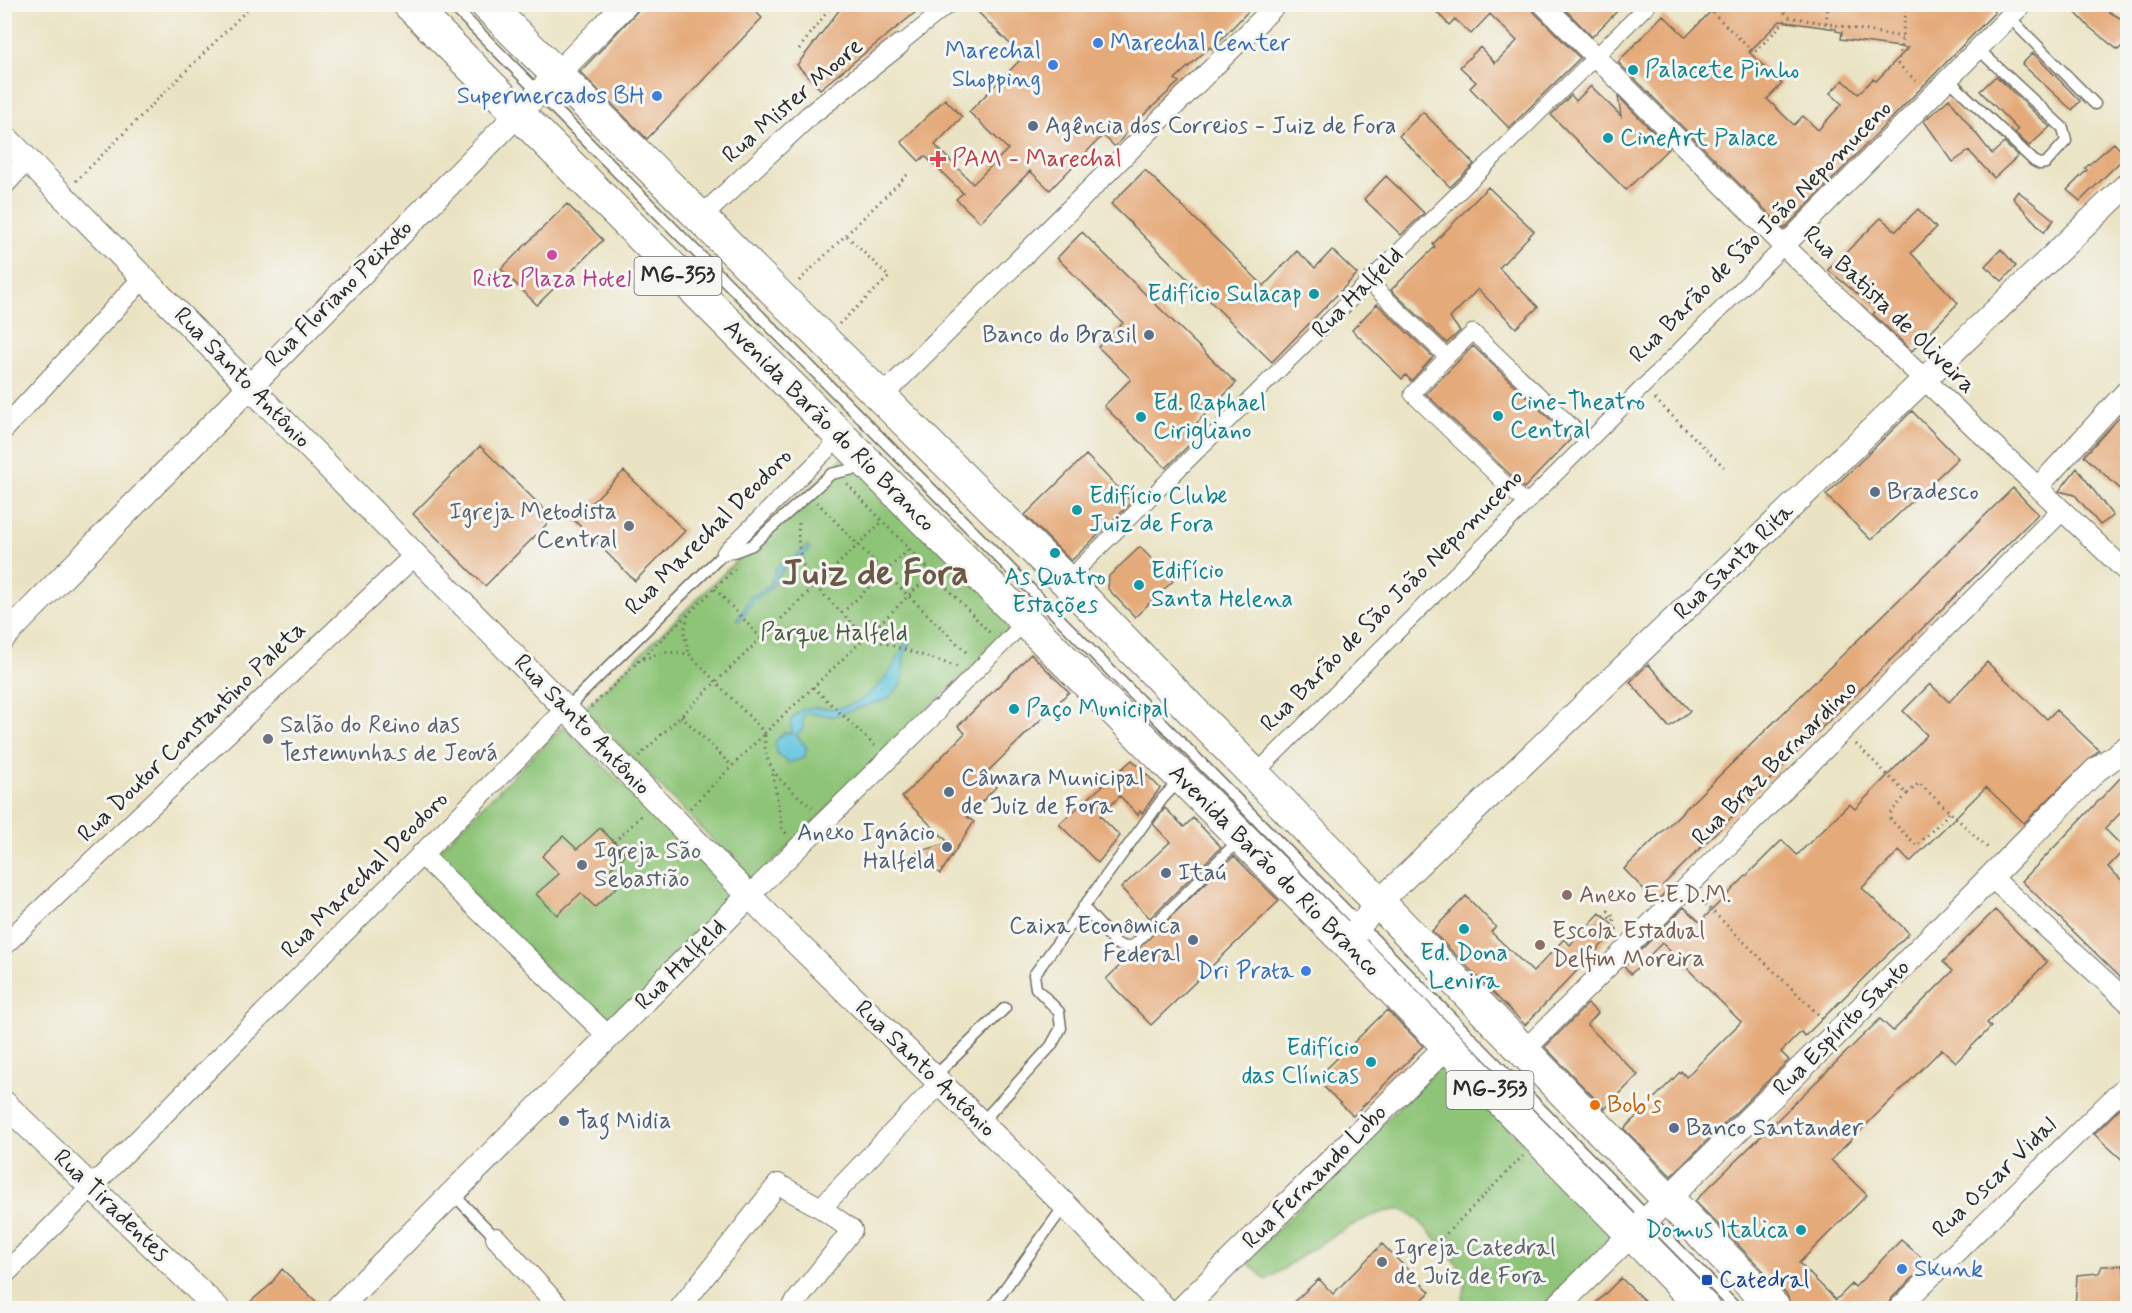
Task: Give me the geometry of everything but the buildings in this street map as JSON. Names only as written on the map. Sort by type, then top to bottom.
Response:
[{"type":"main road","name":"Avenida Barão do Rio Branco","points":[[409,4],[537,94],[699,218],[1066,581],[1254,774],[1363,924],[1447,1046],[1539,1140],[1774,1308]]},
{"type":"main road","name":"Avenida Barão do Rio Branco","points":[[486,4],[537,94],[840,438],[1241,838],[1363,924],[1524,1052],[1649,1217],[1704,1308]]},
{"type":"street","name":"Rua Floriano Peixoto","points":[[4,637],[626,4]]},
{"type":"street","name":"Rua Mister Moore","points":[[699,218],[808,116],[950,4]]},
{"type":"street","points":[[881,397],[1277,4]]},
{"type":"street","name":"Rua Batista de Oliveira","points":[[1543,4],[1784,246],[2127,573]]},
{"type":"street","name":"Rua Halfeld","points":[[1066,581],[1649,4]]},
{"type":"street","name":"Rua Barão de São João Nepomuceno","points":[[1254,774],[1784,246],[2015,11]]},
{"type":"street","name":"Rua Santo Antônio","points":[[4,136],[750,896],[1065,1205],[1164,1308]]},
{"type":"street","points":[[4,185],[27,160]]},
{"type":"street","name":"Rua Santa Rita","points":[[1363,924],[1924,378],[2127,184]]},
{"type":"street","points":[[4,429],[143,278]]},
{"type":"street","points":[[1369,282],[1447,357]]},
{"type":"street","points":[[1526,504],[1412,394],[1447,357],[1473,332],[1588,442]]},
{"type":"street","points":[[2038,487],[2127,389]]},
{"type":"street","name":"Rua Marechal Deodoro","points":[[724,553],[840,438]]},
{"type":"street","name":"Rua Braz Bernardino","points":[[1524,1052],[2062,510]]},
{"type":"street","name":"Rua Doutor Constantino Paleta","points":[[4,945],[415,555]]},
{"type":"street","name":"Rua Halfeld","points":[[338,1308],[1025,622]]},
{"type":"street","name":"Rua Marechal Deodoro","points":[[4,1275],[566,709]]},
{"type":"street","name":"Rua Espírito Santo","points":[[1556,1308],[1837,1033],[2096,770],[2127,747]]},
{"type":"street","points":[[422,854],[609,1037]]},
{"type":"street","points":[[1998,870],[2127,1002]]},
{"type":"street","name":"Rua Fernando Lobo","points":[[1183,1308],[1447,1046]]},
{"type":"street","points":[[821,1208],[937,1080]]},
{"type":"street","name":"Rua Oscar Vidal","points":[[1899,1308],[2127,1084]]},
{"type":"street","name":"Rua Tiradentes","points":[[4,1103],[217,1308]]},
{"type":"street","points":[[680,1308],[778,1184],[821,1208],[852,1230],[791,1308]]},
{"type":"street","points":[[496,1238],[560,1308]]},
{"type":"lane","name":"Avenida Barão do Rio Branco","points":[[451,4],[537,94],[1363,924],[1736,1308]]},
{"type":"lane","points":[[2015,11],[2095,104]]},
{"type":"lane","points":[[1948,79],[2034,161],[2040,164],[2046,163],[2066,141],[2063,128],[1978,49]]},
{"type":"lane","points":[[724,553],[752,545],[824,478],[836,473],[858,468],[879,489],[889,486]]},
{"type":"lane","name":"Rua Marechal Deodoro","points":[[566,709],[724,553]]},
{"type":"lane","points":[[981,1123],[1058,1037],[1062,1022],[1059,1012],[1036,988],[1034,975],[1163,798],[1181,778]]},
{"type":"lane","points":[[1083,907],[1117,944],[1122,947],[1134,945],[1241,838]]},
{"type":"lane","points":[[937,1080],[1005,1008]]},
{"type":"lane","points":[[452,1193],[496,1238]]},
{"type":"lane","points":[[991,1308],[1065,1205]]},
{"type":"path","points":[[62,195],[253,4]]},
{"type":"path","points":[[799,49],[833,4]]},
{"type":"path","points":[[1704,4],[1754,53],[1789,17]]},
{"type":"path","points":[[1776,4],[1789,17],[1902,37]]},
{"type":"path","points":[[1826,23],[1828,4]]},
{"type":"path","points":[[1907,4],[1898,64],[1932,96]]},
{"type":"path","points":[[781,298],[909,173]]},
{"type":"path","points":[[823,339],[889,278],[847,236]]},
{"type":"path","points":[[1643,387],[1724,467]]},
{"type":"path","points":[[981,667],[884,572],[812,497],[836,473],[1002,646]]},
{"type":"path","points":[[799,518],[799,547],[807,575],[815,586],[867,637],[899,650],[957,667],[981,667]]},
{"type":"path","points":[[638,757],[882,522]]},
{"type":"path","points":[[842,613],[909,550]]},
{"type":"path","points":[[591,707],[740,565]]},
{"type":"path","points":[[688,810],[932,573]]},
{"type":"path","points":[[714,589],[761,638]]},
{"type":"path","points":[[688,614],[684,632],[689,654],[765,733],[764,750],[773,772],[782,828],[791,838]]},
{"type":"path","points":[[983,640],[990,633]]},
{"type":"path","points":[[949,675],[976,647]]},
{"type":"path","points":[[637,662],[664,652],[689,654]]},
{"type":"path","points":[[813,687],[878,748]]},
{"type":"path","points":[[681,716],[732,766]]},
{"type":"path","points":[[1842,731],[1907,794]]},
{"type":"path","points":[[773,772],[816,812]]},
{"type":"path","points":[[1950,812],[1917,846],[1890,819],[1891,812],[1919,783],[1950,812],[1998,870]]},
{"type":"path","points":[[614,842],[657,801]]},
{"type":"path","points":[[1687,887],[1837,1033]]},
{"type":"path","points":[[1438,1242],[1539,1140]]},
{"type":"green space","name":"Parque Halfeld","points":[[847,453],[1017,623],[753,881],[584,709]]},
{"type":"green space","points":[[563,726],[739,900],[609,1031],[433,856]]},
{"type":"green space","points":[[1444,1062],[1613,1235],[1541,1308],[1458,1308],[1465,1285],[1458,1265],[1412,1215],[1408,1212],[1394,1210],[1377,1214],[1336,1234],[1266,1280],[1246,1261]]},
{"type":"water","points":[[807,546],[810,549],[800,559],[783,568],[771,588],[754,600],[739,621],[737,619],[751,597],[769,586],[778,565],[797,556]]},
{"type":"water","points":[[908,638],[911,639],[904,657],[902,683],[888,699],[833,716],[807,713],[803,717],[803,729],[796,735],[807,748],[804,758],[789,763],[777,753],[775,741],[784,733],[792,733],[790,722],[795,715],[808,708],[844,707],[867,696],[884,680]]},
{"type":"place","name":"Marechal Center","points":[[1098,43]]},
{"type":"place","name":"Marechal Shopping","points":[[1053,65]]},
{"type":"place","name":"Palacete Pinho","points":[[1633,70]]},
{"type":"place","name":"Supermercados BH","points":[[657,96]]},
{"type":"place","name":"Agência dos Correios - Juiz de Fora","points":[[1033,126]]},
{"type":"place","name":"CineArt Palace","points":[[1608,138]]},
{"type":"place","name":"PAM - Marechal","points":[[938,159]]},
{"type":"place","name":"Ritz Plaza Hotel","points":[[552,255]]},
{"type":"place","name":"Edifício Sulacap","points":[[1314,294]]},
{"type":"place","name":"Banco do Brasil","points":[[1149,335]]},
{"type":"place","name":"Cine-Theatro Central","points":[[1498,416]]},
{"type":"place","name":"Ed. Raphael Cirigliano","points":[[1141,417]]},
{"type":"place","name":"Bradesco","points":[[1875,492]]},
{"type":"place","name":"Edifício Clube Juiz de Fora","points":[[1077,510]]},
{"type":"place","name":"Igreja Metodista Central","points":[[629,526]]},
{"type":"place","name":"As Quatro Estações","points":[[1055,553]]},
{"type":"place","name":"Edifício Santa Helena","points":[[1139,585]]},
{"type":"place","name":"Paço Municipal","points":[[1014,709]]},
{"type":"place","name":"Salão do Reino das Testemunhas de Jeová","points":[[268,739]]},
{"type":"place","name":"Câmara Municipal de Juiz de Fora","points":[[949,792]]},
{"type":"place","name":"Anexo Ignácio Halfeld","points":[[947,847]]},
{"type":"place","name":"Igreja São Sebastião","points":[[582,865]]},
{"type":"place","name":"Itaú","points":[[1166,873]]},
{"type":"place","name":"Anexo E.E.D.M.","points":[[1567,895]]},
{"type":"place","name":"Ed. Dona Lenira","points":[[1464,929]]},
{"type":"place","name":"Caixa Econômica Federal","points":[[1193,940]]},
{"type":"place","name":"Escola Estadual Delfim Moreira","points":[[1540,945]]},
{"type":"place","name":"Dri Prata","points":[[1306,971]]},
{"type":"place","name":"Edifício das Clínicas","points":[[1371,1062]]},
{"type":"place","name":"Bob's","points":[[1595,1105]]},
{"type":"place","name":"Tag Midia","points":[[564,1121]]},
{"type":"place","name":"Banco Santander","points":[[1674,1128]]},
{"type":"place","name":"Domus Italica","points":[[1801,1230]]},
{"type":"place","name":"Igreja Catedral de Juiz de Fora","points":[[1382,1262]]},
{"type":"place","name":"Skunk","points":[[1902,1269]]},
{"type":"place","name":"Catedral","points":[[1707,1280]]},
{"type":"district","name":"Juiz de Fora","points":[[875,574]]}]
